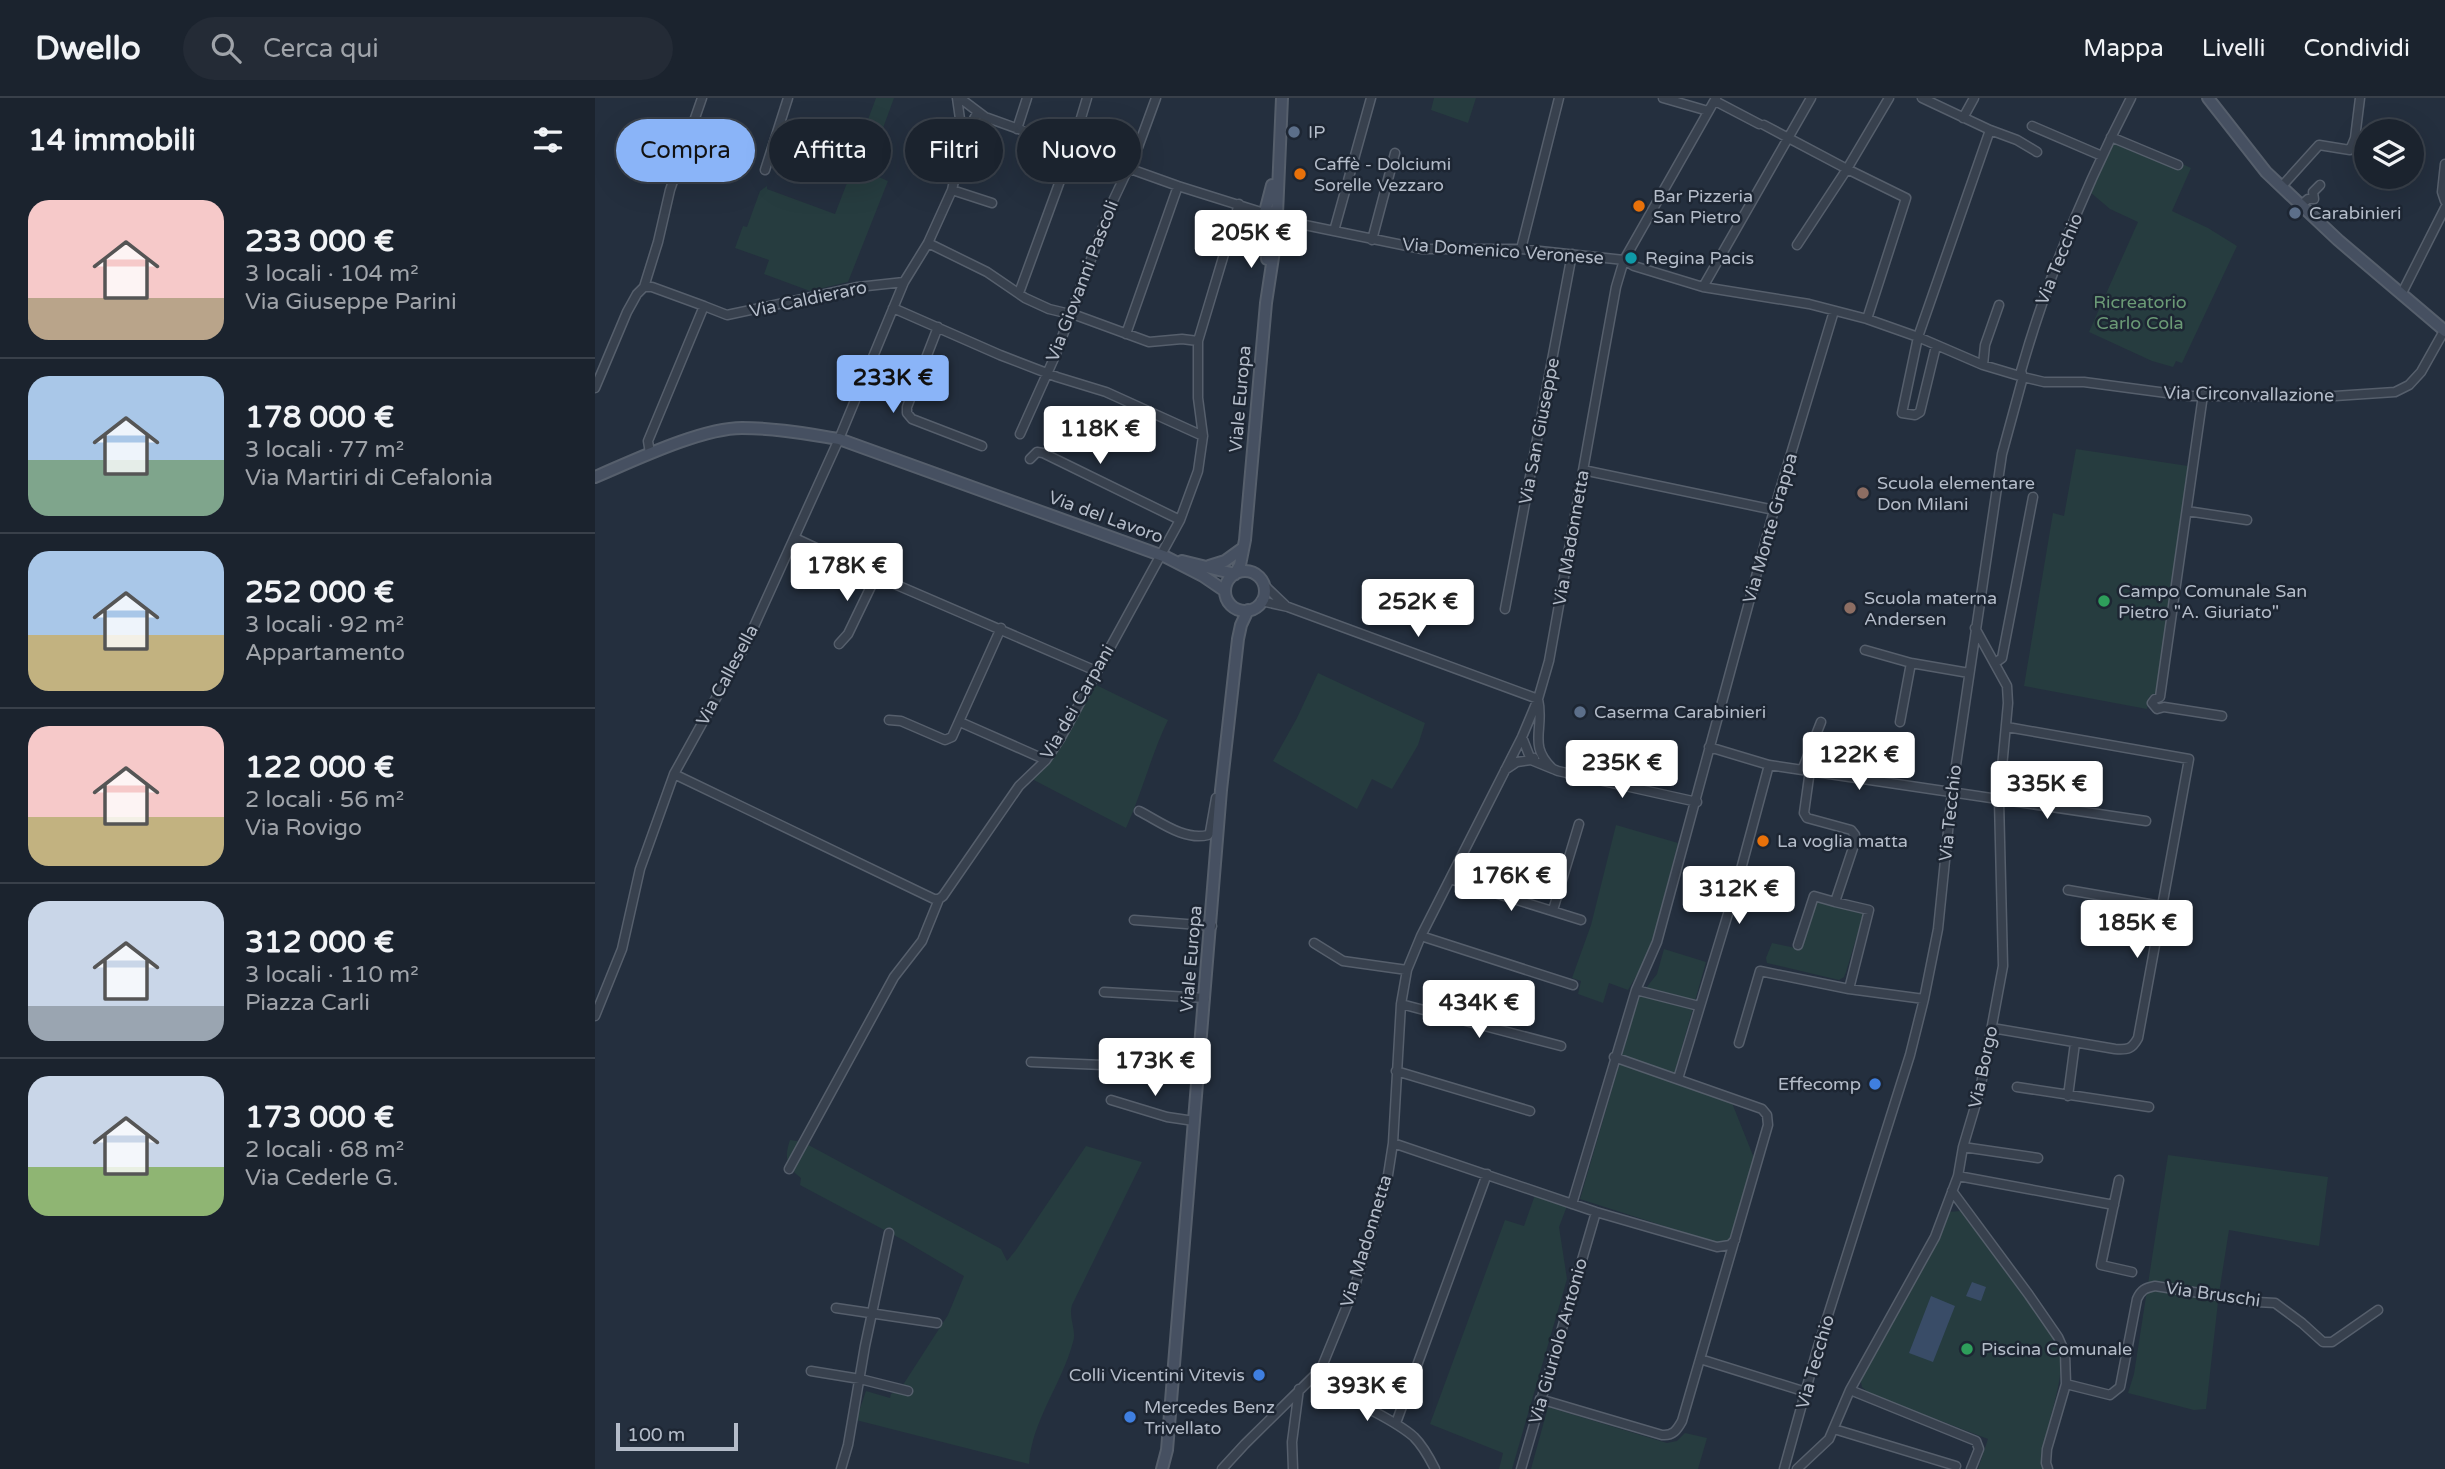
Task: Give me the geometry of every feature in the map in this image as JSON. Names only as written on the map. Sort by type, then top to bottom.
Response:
[{"type":"main road","points":[[1271,214],[1282,98]]},
{"type":"main road","points":[[2207,98],[2266,172],[2282,186],[2310,195],[2338,240],[2445,331]]},
{"type":"main road","points":[[1266,303],[1267,250],[1259,217],[1271,214]]},
{"type":"main road","points":[[1266,303],[1277,231],[1281,222],[1271,214]]},
{"type":"main road","points":[[1260,228],[1271,234],[1277,231]]},
{"type":"main road","name":"Viale Europa","points":[[1235,574],[1240,565],[1244,544],[1266,303]]},
{"type":"main road","name":"Via del Lavoro","points":[[595,477],[650,453],[705,435],[741,428],[796,432],[839,439],[1163,556],[1235,574]]},
{"type":"main road","points":[[1206,567],[1225,561],[1244,544]]},
{"type":"main road","name":"Viale Europa","points":[[1244,544],[1249,561],[1260,580]]},
{"type":"main road","name":"Via del Lavoro","points":[[1163,556],[1203,576],[1225,591]]},
{"type":"main road","points":[[1246,571],[1260,580],[1264,596],[1261,601],[1248,610],[1235,608],[1230,604],[1225,591],[1227,581],[1235,574],[1246,571]]},
{"type":"main road","name":"Viale Europa","points":[[1230,604],[1238,639]]},
{"type":"main road","name":"Viale Europa","points":[[1162,1469],[1167,1450],[1212,926],[1221,790],[1238,639],[1248,610]]},
{"type":"main road","name":"Viale Europa","points":[[1167,1450],[1169,1469]]},
{"type":"street","points":[[595,388],[627,312],[636,294],[644,287],[670,190],[702,98]]},
{"type":"street","points":[[765,170],[788,98]]},
{"type":"street","points":[[958,98],[975,111],[1017,129]]},
{"type":"street","name":"Via Callesella","points":[[958,98],[960,119]]},
{"type":"street","points":[[1020,119],[1027,98]]},
{"type":"street","points":[[1081,119],[1087,98]]},
{"type":"street","name":"Via Giovanni Pascoli","points":[[1141,136],[1156,98]]},
{"type":"street","points":[[1334,230],[1371,98]]},
{"type":"street","points":[[1521,249],[1559,98]]},
{"type":"street","points":[[1666,98],[1708,111]]},
{"type":"street","points":[[1703,287],[1790,139],[1811,98]]},
{"type":"street","points":[[1797,245],[1889,98]]},
{"type":"street","points":[[1924,98],[2038,152]]},
{"type":"street","points":[[1963,118],[1974,98]]},
{"type":"street","name":"Via Tecchio","points":[[1784,1469],[1910,1055],[1924,999],[1938,929],[1952,792],[1975,628],[2002,454],[2023,377],[2021,371],[2037,314],[2102,156],[2131,98]]},
{"type":"street","points":[[2282,186],[2319,145],[2350,150],[2355,138],[2360,98]]},
{"type":"street","name":"Via Madonnetta","points":[[1223,1469],[1321,1369],[1355,1286],[1388,1175],[1393,1143],[1401,1004],[1408,970],[1421,936],[1522,737],[1538,699],[1549,661],[1616,287],[1624,260],[1715,100],[1906,198],[1867,319]]},
{"type":"street","points":[[965,119],[975,111]]},
{"type":"street","name":"Via Callesella","points":[[972,119],[975,111]]},
{"type":"street","points":[[2032,126],[2102,156]]},
{"type":"street","points":[[1936,345],[1920,412],[1915,415],[1902,413],[1917,337],[1990,130]]},
{"type":"street","points":[[2111,137],[2178,165]]},
{"type":"street","points":[[1372,240],[1395,153]]},
{"type":"street","points":[[2445,164],[2442,192],[2445,201]]},
{"type":"street","points":[[1141,173],[1240,204],[1249,210],[1260,228]]},
{"type":"street","name":"Via Callesella","points":[[595,1016],[622,949],[640,869],[674,774],[746,644],[839,439],[904,282],[928,243],[954,182]]},
{"type":"street","points":[[1019,293],[1060,182]]},
{"type":"street","name":"Via Giovanni Pascoli","points":[[1020,434],[1047,374],[1122,182]]},
{"type":"street","points":[[1126,334],[1178,186]]},
{"type":"street","points":[[952,190],[992,203]]},
{"type":"street","name":"Via dei Carpani","points":[[789,1169],[894,977],[922,941],[939,899],[957,878],[1019,786],[1047,760],[1163,556],[1198,471],[1203,436],[1198,398],[1198,341],[1240,204]]},
{"type":"street","points":[[2402,293],[2445,208]]},
{"type":"street","name":"Via Domenico Veronese","points":[[1249,210],[1271,214],[1295,223],[1422,249],[1521,249],[1624,260],[1634,266]]},
{"type":"street","points":[[1277,231],[1295,223]]},
{"type":"street","points":[[928,243],[997,278],[1049,309],[1149,342],[1181,339],[1198,341]]},
{"type":"street","name":"Via San Giuseppe","points":[[1504,609],[1572,254]]},
{"type":"street","name":"Via Circonvallazione","points":[[1634,266],[1703,287],[1867,319],[1983,365],[2023,377],[2044,382],[2084,382],[2160,393],[2203,396],[2335,396],[2395,392],[2409,385],[2421,373],[2445,331]]},
{"type":"street","name":"Via Caldieraro","points":[[644,287],[652,287],[727,315],[858,287],[904,282]]},
{"type":"street","points":[[1983,365],[1985,345],[1999,305]]},
{"type":"street","points":[[650,453],[648,441],[704,306]]},
{"type":"street","points":[[893,308],[1047,374],[1106,392],[1203,436]]},
{"type":"street","name":"Via Monte Grappa","points":[[1572,1204],[1614,1057],[1636,990],[1657,942],[1774,510],[1834,311]]},
{"type":"street","points":[[938,327],[907,413],[912,419],[982,446]]},
{"type":"street","points":[[2203,396],[2160,697],[2152,703],[2157,709],[2164,707],[2222,716]]},
{"type":"street","points":[[1030,459],[1037,452],[1045,454],[1179,520]]},
{"type":"street","points":[[1583,470],[1774,510]]},
{"type":"street","points":[[1995,663],[2002,658],[2033,497]]},
{"type":"street","points":[[2187,511],[2246,520]]},
{"type":"street","points":[[795,538],[1096,671]]},
{"type":"street","points":[[839,643],[848,634],[876,576]]},
{"type":"street","points":[[1260,580],[1288,607]]},
{"type":"street","points":[[1261,601],[1288,607],[1538,699],[1541,713],[1538,742],[1540,754],[1553,769]]},
{"type":"street","points":[[889,720],[901,721],[945,740],[952,737],[1001,628]]},
{"type":"street","name":"Via Borgo","points":[[1797,1469],[1819,1450],[1834,1429],[1850,1390],[1935,1237],[1958,1177],[1963,1147],[1980,1090],[2003,966],[1999,800],[2007,727],[2007,686],[1975,628]]},
{"type":"street","points":[[1865,650],[1911,663],[1969,673]]},
{"type":"street","points":[[1900,722],[1911,663]]},
{"type":"street","points":[[960,722],[1047,760]]},
{"type":"street","points":[[1821,722],[1807,769],[1804,813],[1807,818],[1851,830],[1855,835],[1835,902]]},
{"type":"street","points":[[1992,1027],[2115,1049],[2133,1047],[2138,1038],[2189,759],[2007,727]]},
{"type":"street","points":[[1522,737],[1531,760],[1553,769],[1697,802]]},
{"type":"street","points":[[1709,747],[1769,765],[2146,821]]},
{"type":"street","points":[[1505,770],[1517,762],[1531,760],[1540,754]]},
{"type":"street","points":[[1678,1079],[1737,884],[1769,765]]},
{"type":"street","points":[[674,774],[939,899]]},
{"type":"street","points":[[1139,811],[1188,836],[1207,835],[1217,795],[1221,790]]},
{"type":"street","points":[[1553,911],[1579,824]]},
{"type":"street","points":[[1450,880],[1581,920]]},
{"type":"street","points":[[2068,890],[2161,906]]},
{"type":"street","points":[[1798,945],[1814,896],[1869,911],[1849,989]]},
{"type":"street","points":[[1134,920],[1212,926]]},
{"type":"street","points":[[1421,936],[1573,985]]},
{"type":"street","points":[[1314,943],[1343,961],[1408,970]]},
{"type":"street","points":[[1739,1043],[1760,971],[1849,989],[1924,999]]},
{"type":"street","points":[[1636,990],[1699,1006]]},
{"type":"street","points":[[1104,992],[1205,998]]},
{"type":"street","points":[[1401,1004],[1561,1046]]},
{"type":"street","points":[[2068,1096],[2075,1043]]},
{"type":"street","points":[[1540,1399],[1662,1435],[1671,1434],[1682,1421],[1768,1125],[1767,1115],[1762,1109],[1614,1057]]},
{"type":"street","points":[[1031,1062],[1199,1069]]},
{"type":"street","points":[[1396,1072],[1530,1111]]},
{"type":"street","points":[[2017,1087],[2149,1107]]},
{"type":"street","points":[[1111,1100],[1167,1117],[1194,1121]]},
{"type":"street","points":[[1393,1143],[1596,1212],[1717,1247],[1730,1245],[1737,1238]]},
{"type":"street","points":[[1963,1147],[2038,1158]]},
{"type":"street","points":[[1396,1423],[1487,1174]]},
{"type":"street","points":[[1958,1177],[2114,1205]]},
{"type":"street","points":[[2119,1180],[2101,1265],[2132,1272]]},
{"type":"street","points":[[1952,1191],[2058,1337],[2065,1353],[2066,1384],[2047,1449],[2048,1469]]},
{"type":"street","name":"Via Giuriolo Antonio","points":[[1521,1469],[1596,1212]]},
{"type":"street","points":[[841,1469],[889,1233]]},
{"type":"street","points":[[1717,1247],[1727,1256],[1729,1265]]},
{"type":"street","name":"Via Bruschi","points":[[2066,1384],[2110,1395],[2120,1387],[2137,1299],[2141,1290],[2147,1287],[2275,1303],[2302,1322],[2323,1342],[2332,1342],[2378,1310]]},
{"type":"street","points":[[836,1308],[937,1323]]},
{"type":"street","points":[[1700,1359],[1806,1392]]},
{"type":"street","points":[[1321,1369],[1328,1381],[1353,1399],[1396,1423],[1415,1438],[1426,1451],[1435,1469]]},
{"type":"street","points":[[811,1371],[908,1391]]},
{"type":"street","points":[[1287,1469],[1299,1389]]},
{"type":"street","points":[[1850,1390],[1976,1441],[1979,1449],[1971,1469]]},
{"type":"street","points":[[1834,1429],[1956,1466]]},
{"type":"street","points":[[1293,1441],[1293,1469]]},
{"type":"green space","points":[[876,98],[894,98],[886,119],[868,119]]},
{"type":"green space","points":[[1434,98],[1476,98],[1468,123],[1431,110]]},
{"type":"green space","name":"Ricreatorio Carlo Cola","points":[[2117,134],[2191,168],[2172,211],[2237,246],[2182,363],[2176,361],[2173,367],[2152,361],[2089,332],[2138,222],[2110,209],[2090,192]]},
{"type":"green space","points":[[847,182],[888,182],[848,282],[810,291],[764,274],[769,260],[735,248],[743,226],[747,227],[760,191],[767,186],[767,189],[835,214]]},
{"type":"green space","name":"Campo Comunale San Pietro \"A. Giuriato\"","points":[[2076,449],[2188,466],[2156,694],[2149,697],[2147,709],[2024,686],[2053,513],[2064,516]]},
{"type":"green space","points":[[1318,673],[1425,723],[1418,745],[1392,789],[1372,779],[1357,809],[1273,761]]},
{"type":"green space","points":[[1092,683],[1168,720],[1126,828],[1030,778]]},
{"type":"green space","points":[[1616,825],[1678,843],[1652,943],[1644,963],[1628,990],[1609,983],[1603,1003],[1578,994],[1581,981],[1572,978],[1591,925]]},
{"type":"green space","points":[[1819,899],[1864,912],[1846,972],[1839,980],[1767,963],[1766,958],[1772,943],[1800,949],[1815,901]]},
{"type":"green space","points":[[1664,949],[1706,962],[1672,1082],[1732,1103],[1754,1158],[1730,1239],[1720,1244],[1580,1199],[1639,997],[1657,974]]},
{"type":"green space","points":[[790,1140],[803,1142],[1001,1249],[1007,1261],[1086,1146],[1142,1162],[1072,1305],[1073,1342],[1041,1417],[1029,1464],[856,1420],[866,1391],[890,1398],[891,1394],[901,1388],[948,1315],[964,1276],[800,1185],[801,1178],[792,1170],[788,1161]]},
{"type":"green space","points":[[2168,1155],[2328,1177],[2319,1246],[2229,1230],[2206,1409],[2194,1410],[2128,1393],[2134,1374]]},
{"type":"green space","points":[[1535,1195],[1567,1206],[1559,1227],[1567,1279],[1512,1469],[1499,1469],[1503,1453],[1430,1424],[1505,1220],[1524,1226]]},
{"type":"green space","name":"Piscina Comunale","points":[[1960,1211],[2035,1309],[2058,1349],[2060,1376],[2045,1443],[2043,1469],[1978,1469],[1988,1439],[1870,1394],[1862,1387],[1860,1378],[1933,1251],[1948,1212]]},
{"type":"green space","points":[[1548,1407],[1667,1443],[1677,1441],[1685,1433],[1707,1438],[1698,1469],[1531,1469]]},
{"type":"water","points":[[1972,1282],[1986,1287],[1981,1301],[1966,1296]]},
{"type":"water","points":[[1931,1296],[1955,1306],[1933,1362],[1909,1353]]},
{"type":"place","name":"IP","points":[[1294,132]]},
{"type":"place","name":"Caffè - Dolciumi Sorelle Vezzaro","points":[[1300,174]]},
{"type":"place","name":"Bar Pizzeria San Pietro","points":[[1639,206]]},
{"type":"place","name":"Carabinieri","points":[[2295,213]]},
{"type":"place","name":"Regina Pacis","points":[[1631,258]]},
{"type":"place","name":"Scuola elementare Don Milani","points":[[1863,493]]},
{"type":"place","name":"Campo Comunale San Pietro \"A. Giuriato\"","points":[[2104,601]]},
{"type":"place","name":"Scuola materna Andersen","points":[[1850,608]]},
{"type":"place","name":"Caserma Carabinieri","points":[[1580,712]]},
{"type":"place","name":"La voglia matta","points":[[1763,841]]},
{"type":"place","name":"Effecomp","points":[[1875,1084]]},
{"type":"place","name":"Piscina Comunale","points":[[1967,1349]]},
{"type":"place","name":"Colli Vicentini Vitevis","points":[[1259,1375]]},
{"type":"place","name":"Mercedes Benz Trivellato","points":[[1130,1417]]}]
